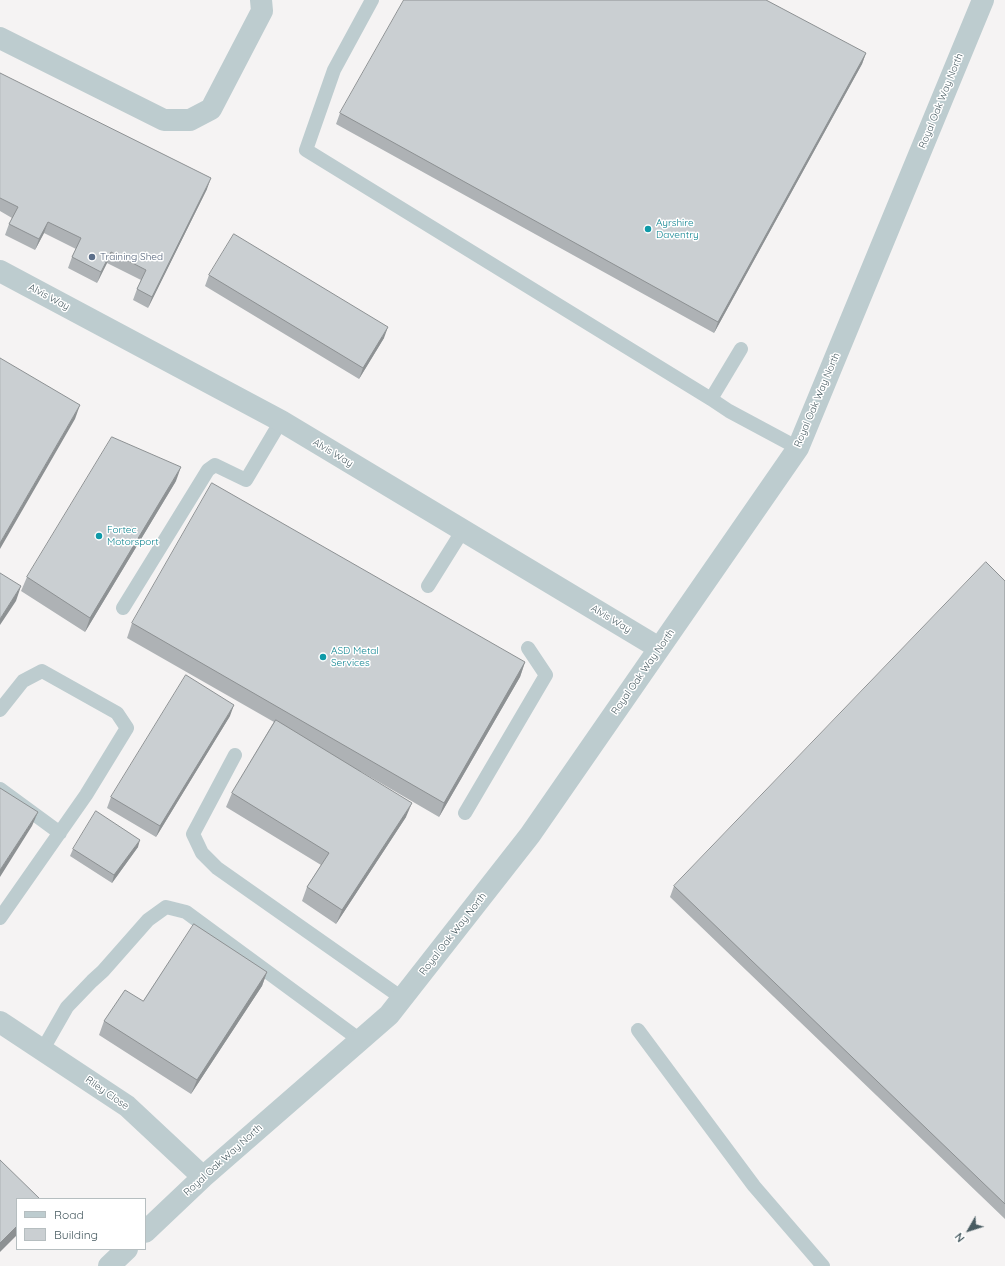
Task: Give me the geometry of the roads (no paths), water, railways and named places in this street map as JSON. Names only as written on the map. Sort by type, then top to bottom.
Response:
[{"type":"street","points":[[0,38],[164,120],[190,120],[211,109],[262,11],[261,0]]},
{"type":"street","name":"Royal Oak Way North","points":[[146,1231],[203,1177],[389,1015],[530,835],[798,448],[980,1]]},
{"type":"street","name":"Alvis Way","points":[[0,270],[281,421],[659,648]]},
{"type":"street","name":"Riley Close","points":[[0,1022],[43,1049],[127,1106],[203,1177]]},
{"type":"street","points":[[109,1266],[126,1250]]},
{"type":"lane","points":[[372,0],[334,70],[306,150],[730,412],[798,448]]},
{"type":"lane","points":[[711,399],[741,349]]},
{"type":"lane","points":[[123,608],[208,470],[215,465],[246,480],[281,421]]},
{"type":"lane","points":[[428,586],[463,530]]},
{"type":"lane","points":[[465,812],[546,675],[528,648]]},
{"type":"lane","points":[[0,710],[24,681],[42,671],[117,713],[127,728],[86,795],[0,918]]},
{"type":"lane","points":[[235,755],[193,834],[202,853],[216,868],[402,998]]},
{"type":"lane","points":[[0,788],[60,832]]},
{"type":"lane","points":[[43,1049],[67,1007],[92,981],[104,971],[148,920],[166,907],[186,912],[360,1040]]},
{"type":"lane","points":[[638,1030],[754,1186],[823,1266]]},
{"type":"place","name":"Ayrshire Daventry","points":[[648,229]]},
{"type":"place","name":"Training Shed","points":[[92,257]]},
{"type":"place","name":"Fortec Motorsport","points":[[99,536]]},
{"type":"place","name":"ASD Metal Services","points":[[323,657]]}]
